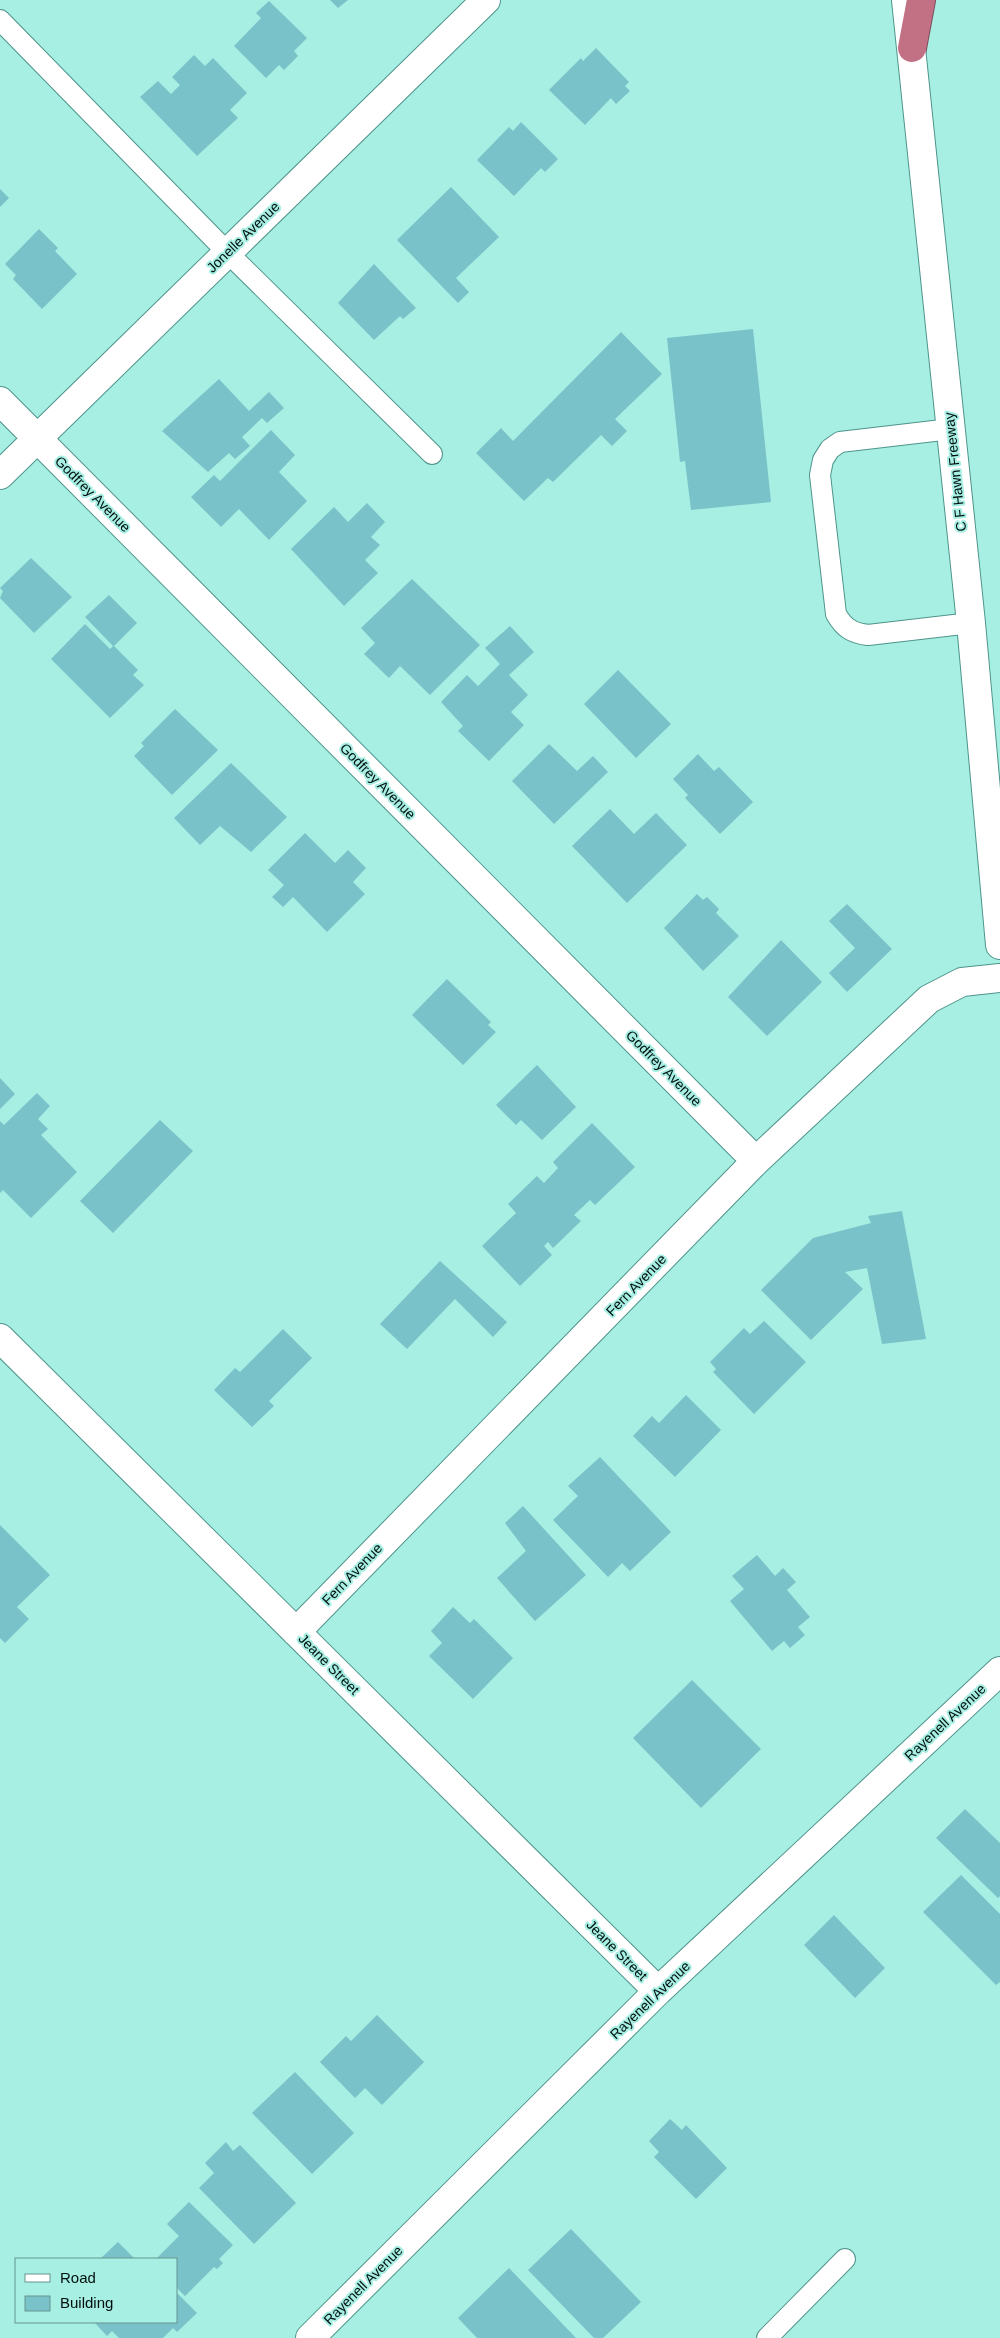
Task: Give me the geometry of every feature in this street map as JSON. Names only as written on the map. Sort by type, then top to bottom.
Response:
[{"type":"highway","points":[[912,48],[921,0]]},
{"type":"street","name":"Jonelle Avenue","points":[[0,474],[486,0]]},
{"type":"street","name":"C F Hawn Freeway","points":[[906,0],[951,430],[1000,945]]},
{"type":"street","name":"Godfrey Avenue","points":[[0,401],[756,1161]]},
{"type":"street","name":"Fern Avenue","points":[[296,1632],[756,1161],[929,999],[962,982],[1000,978]]},
{"type":"street","name":"Jeane Street","points":[[3,1349],[296,1632],[658,1991]]},
{"type":"street","name":"Rayenell Avenue","points":[[310,2338],[658,1991],[1000,1671]]},
{"type":"lane","points":[[0,20],[227,252],[432,454]]},
{"type":"lane","points":[[951,430],[840,442],[830,449],[823,460],[820,475],[836,614],[843,626],[855,634],[862,634],[970,623]]},
{"type":"lane","points":[[767,2338],[845,2259]]},
{"type":"building","points":[[330,0],[348,0],[338,8]]},
{"type":"building","points":[[269,1],[307,38],[294,51],[298,56],[284,70],[279,65],[266,78],[234,46],[261,18],[256,13]]},
{"type":"building","points":[[596,48],[629,82],[625,86],[630,91],[616,104],[611,98],[585,125],[549,90],[581,58],[583,61]]},
{"type":"building","points":[[194,55],[205,66],[213,58],[247,93],[230,110],[238,118],[197,156],[140,97],[158,81],[171,94],[180,85],[172,77]]},
{"type":"building","points":[[521,122],[558,159],[545,172],[541,168],[514,196],[477,160],[509,127],[513,131]]},
{"type":"building","points":[[451,187],[499,237],[456,278],[469,292],[458,303],[397,240]]},
{"type":"building","points":[[0,189],[9,198],[0,207]]},
{"type":"building","points":[[39,229],[58,248],[55,251],[77,274],[42,309],[13,279],[16,275],[5,264]]},
{"type":"building","points":[[374,264],[416,308],[403,319],[400,316],[374,340],[338,303]]},
{"type":"building","points":[[753,329],[771,502],[691,510],[685,461],[680,462],[667,338]]},
{"type":"building","points":[[621,332],[662,374],[615,419],[627,431],[612,446],[601,435],[553,482],[548,478],[524,501],[476,453],[501,428],[513,441]]},
{"type":"building","points":[[219,379],[249,411],[269,392],[284,408],[267,423],[262,418],[242,437],[250,446],[235,459],[229,453],[208,472],[162,431]]},
{"type":"building","points":[[271,430],[295,455],[279,472],[307,501],[269,540],[239,509],[221,527],[191,497],[214,475],[220,481]]},
{"type":"building","points":[[367,503],[385,522],[371,537],[380,545],[365,560],[378,573],[344,606],[291,549],[334,507],[348,522]]},
{"type":"building","points":[[31,558],[72,597],[34,633],[0,598],[3,591],[0,588]]},
{"type":"building","points":[[412,579],[480,645],[430,695],[400,666],[389,678],[364,654],[375,643],[361,628]]},
{"type":"building","points":[[109,595],[137,623],[114,646],[138,670],[133,675],[144,685],[110,718],[51,659],[85,624],[110,649],[113,646],[85,617]]},
{"type":"building","points":[[510,626],[534,652],[509,675],[528,695],[511,712],[524,725],[489,761],[458,731],[463,726],[441,702],[467,675],[478,686],[500,664],[485,648]]},
{"type":"building","points":[[618,670],[671,724],[636,758],[584,704]]},
{"type":"building","points":[[175,709],[218,750],[172,795],[134,756],[144,746],[141,743]]},
{"type":"building","points":[[549,744],[577,771],[593,756],[608,772],[554,824],[512,781]]},
{"type":"building","points":[[698,754],[714,771],[719,767],[753,802],[720,834],[685,798],[688,795],[673,779]]},
{"type":"building","points":[[231,763],[287,817],[251,852],[220,826],[200,845],[174,818]]},
{"type":"building","points":[[610,809],[634,834],[656,813],[687,845],[627,903],[572,846]]},
{"type":"building","points":[[305,833],[335,863],[348,850],[366,868],[353,882],[365,894],[327,932],[293,897],[283,907],[272,897],[284,885],[268,870]]},
{"type":"building","points":[[697,894],[703,900],[707,897],[719,909],[716,913],[739,936],[703,971],[664,928]]},
{"type":"building","points":[[847,904],[892,949],[847,992],[829,973],[855,948],[829,921]]},
{"type":"building","points":[[781,940],[822,982],[767,1036],[728,997]]},
{"type":"building","points":[[447,979],[491,1022],[488,1025],[496,1032],[463,1065],[412,1015]]},
{"type":"building","points":[[537,1065],[576,1107],[542,1140],[521,1120],[516,1125],[496,1105]]},
{"type":"building","points":[[0,1078],[15,1094],[0,1109]]},
{"type":"building","points":[[37,1093],[50,1106],[38,1119],[48,1129],[41,1135],[77,1172],[31,1218],[3,1190],[0,1193],[0,1121],[4,1125]]},
{"type":"building","points":[[160,1120],[193,1151],[113,1233],[80,1201]]},
{"type":"building","points":[[592,1123],[635,1167],[595,1205],[590,1200],[574,1215],[581,1221],[553,1248],[548,1242],[544,1246],[552,1255],[520,1286],[482,1246],[516,1213],[508,1204],[537,1176],[544,1183],[558,1168],[553,1162]]},
{"type":"building","points":[[902,1211],[926,1339],[882,1344],[867,1268],[845,1272],[863,1289],[811,1340],[761,1290],[813,1238],[871,1223],[868,1216]]},
{"type":"building","points":[[440,1261],[507,1322],[493,1337],[455,1299],[407,1349],[380,1324]]},
{"type":"building","points":[[764,1321],[806,1362],[754,1414],[713,1372],[716,1369],[710,1362],[744,1328],[750,1334]]},
{"type":"building","points":[[283,1329],[312,1358],[269,1401],[274,1406],[252,1427],[214,1390],[235,1368],[240,1372]]},
{"type":"building","points":[[686,1395],[721,1430],[675,1477],[633,1436],[652,1416],[659,1423]]},
{"type":"building","points":[[600,1457],[671,1532],[630,1571],[622,1563],[608,1577],[553,1520],[578,1496],[568,1486]]},
{"type":"building","points":[[523,1506],[586,1575],[535,1621],[497,1578],[526,1551],[505,1523]]},
{"type":"building","points":[[0,1525],[50,1575],[17,1607],[29,1619],[5,1643],[0,1638]]},
{"type":"building","points":[[757,1555],[775,1576],[783,1568],[796,1582],[787,1590],[810,1617],[798,1627],[805,1635],[790,1648],[784,1641],[772,1651],[730,1601],[744,1589],[732,1576]]},
{"type":"building","points":[[453,1607],[470,1623],[474,1619],[513,1658],[473,1699],[429,1656],[442,1643],[431,1631]]},
{"type":"building","points":[[692,1680],[761,1749],[701,1808],[633,1738]]},
{"type":"building","points":[[965,1809],[1000,1843],[1000,1896],[998,1898],[936,1838]]},
{"type":"building","points":[[961,1875],[1000,1914],[1000,1982],[996,1985],[923,1912]]},
{"type":"building","points":[[834,1915],[885,1968],[855,1998],[804,1945]]},
{"type":"building","points":[[377,2015],[424,2062],[382,2105],[365,2088],[355,2098],[320,2062],[346,2036],[351,2041]]},
{"type":"building","points":[[295,2072],[354,2133],[312,2174],[252,2113]]},
{"type":"building","points":[[670,2119],[682,2130],[686,2125],[727,2168],[696,2199],[654,2157],[659,2152],[649,2141]]},
{"type":"building","points":[[226,2142],[233,2151],[240,2145],[296,2203],[254,2244],[199,2188],[214,2173],[205,2163]]},
{"type":"building","points":[[189,2202],[233,2245],[219,2259],[223,2263],[217,2269],[214,2267],[185,2296],[178,2289],[178,2258],[157,2258],[179,2236],[167,2224]]},
{"type":"building","points":[[571,2229],[641,2302],[603,2338],[594,2338],[528,2270]]},
{"type":"building","points":[[118,2242],[134,2258],[101,2258]]},
{"type":"building","points":[[509,2268],[576,2338],[477,2338],[458,2318]]},
{"type":"building","points":[[178,2294],[197,2313],[177,2332],[173,2328],[163,2338],[119,2338],[112,2331],[107,2336],[95,2323],[178,2323]]}]
